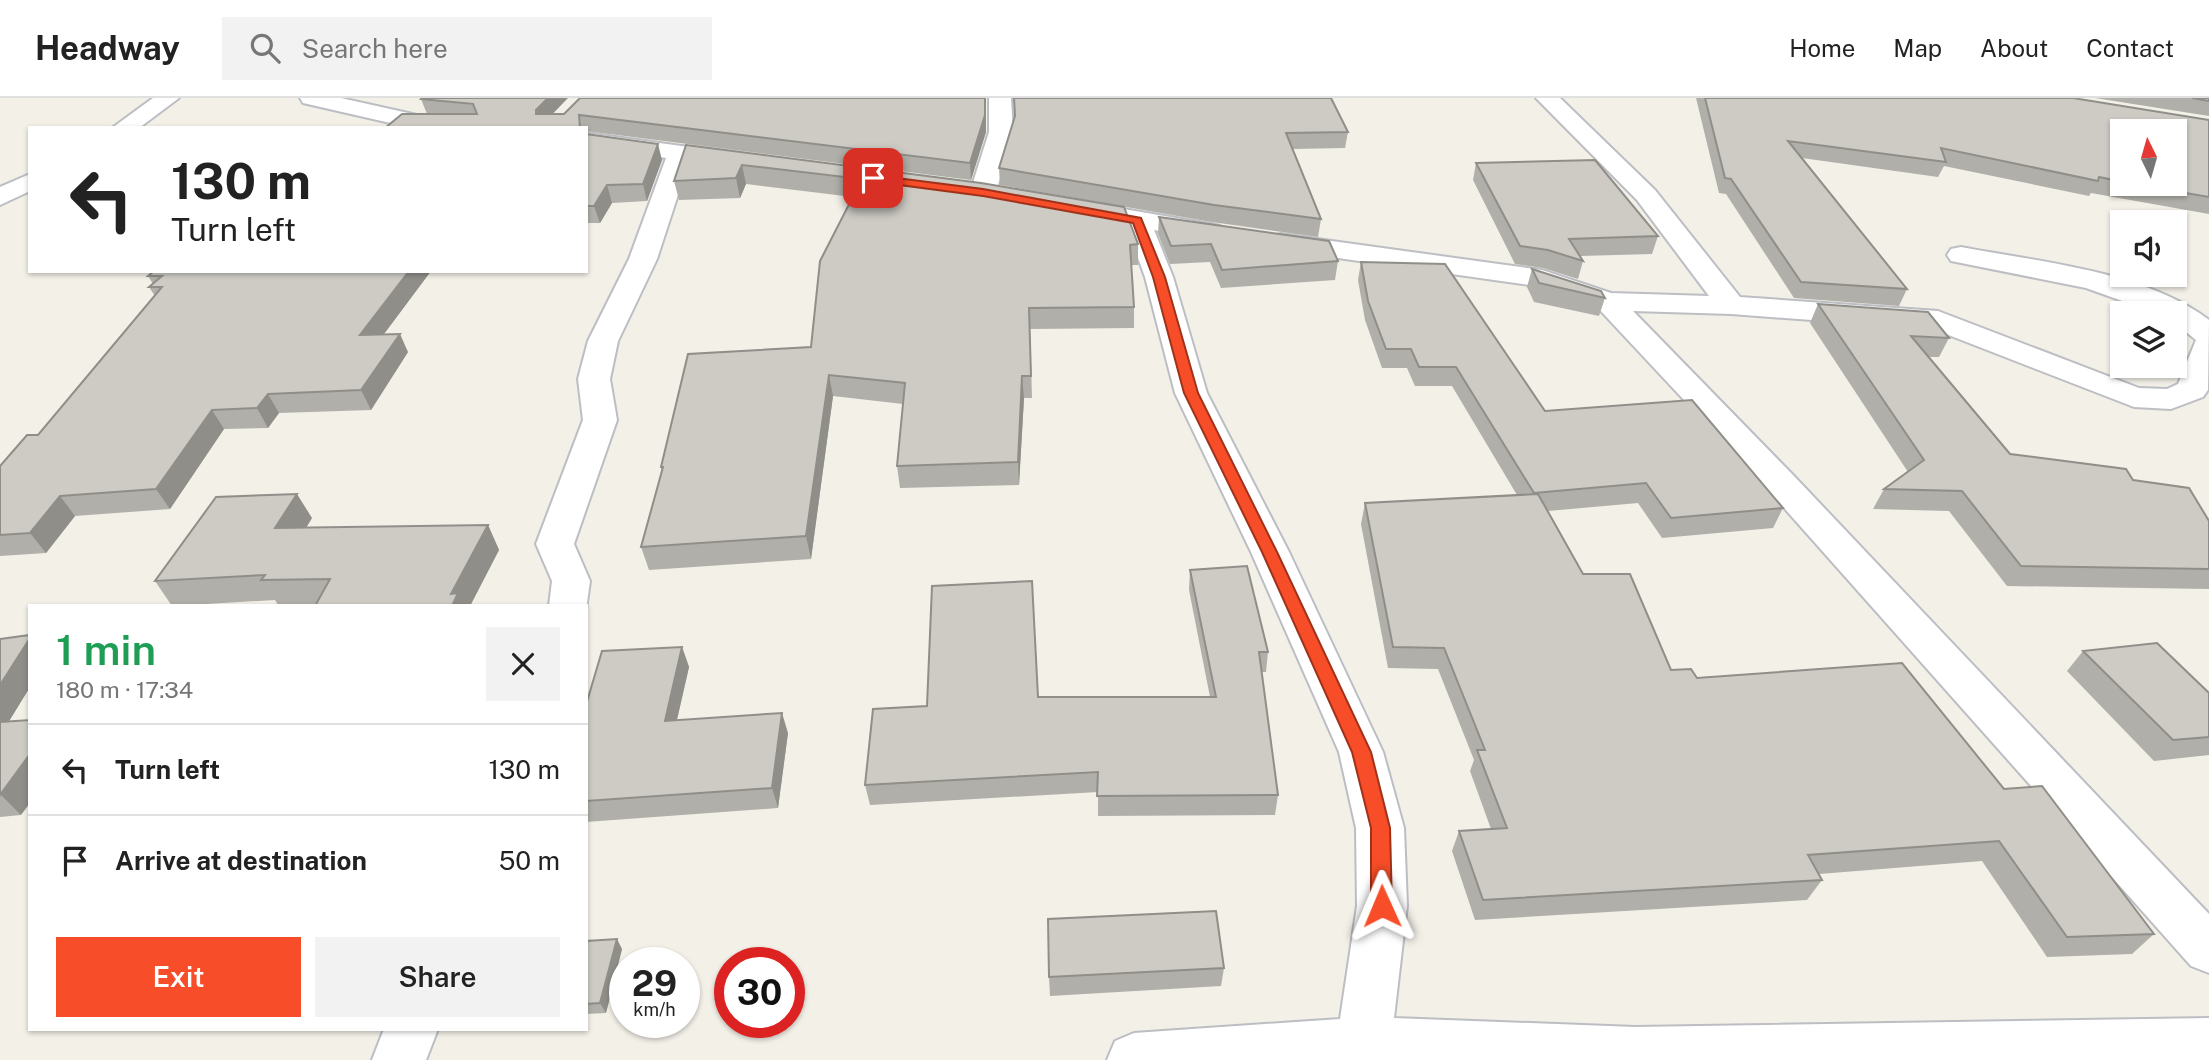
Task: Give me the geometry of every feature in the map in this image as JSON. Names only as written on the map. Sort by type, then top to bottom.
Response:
[{"type":"street","points":[[126,126],[168,98]]},
{"type":"street","points":[[311,98],[426,124],[448,126]]},
{"type":"street","points":[[956,189],[996,195],[1001,132],[1000,98]]},
{"type":"street","points":[[1547,98],[1646,195],[1731,305]]},
{"type":"street","points":[[588,140],[763,164]]},
{"type":"street","points":[[569,604],[571,581],[555,544],[600,420],[594,379],[603,341],[643,259],[680,153]]},
{"type":"street","points":[[0,197],[28,182]]},
{"type":"street","points":[[1048,204],[1212,233],[1542,278],[1608,302],[1731,305],[1938,320],[2134,397],[2171,399],[2192,390],[2209,343]]},
{"type":"street","points":[[1137,220],[1177,262],[1191,393],[1270,552],[1361,752],[1380,828],[1382,906],[1364,1043]]},
{"type":"street","points":[[1177,262],[1212,233]]},
{"type":"street","points":[[1961,255],[2127,291],[2165,305],[2197,323],[2209,335]]},
{"type":"street","points":[[1608,302],[1781,483],[2209,950]]},
{"type":"street","points":[[399,1060],[410,1031]]},
{"type":"street","points":[[1134,1060],[1364,1043],[1635,1054],[2209,1044]]},
{"type":"building","points":[[548,98],[536,110],[536,114],[564,114],[580,98],[985,98],[985,115],[970,163],[579,115],[580,126],[387,126],[402,114],[477,114],[473,104],[421,99]]},
{"type":"building","points":[[1014,98],[1331,98],[1348,132],[1286,133],[1321,219],[1214,205],[999,168],[1015,116]]},
{"type":"building","points":[[1705,98],[2073,98],[2209,120],[2209,197],[2188,193],[2188,119],[2110,119],[2110,179],[2099,177],[2098,181],[1941,148],[1946,162],[1788,141],[1907,289],[1801,282],[1731,179],[1725,178]]},
{"type":"building","points":[[588,134],[658,144],[643,184],[607,185],[594,206],[588,206]]},
{"type":"building","points":[[686,145],[981,183],[1124,207],[1138,244],[1130,245],[1134,307],[1029,308],[1031,376],[1022,376],[1018,462],[897,466],[905,383],[829,375],[806,536],[641,547],[663,467],[688,354],[811,347],[820,261],[862,179],[742,165],[736,178],[674,181]]},
{"type":"building","points":[[1595,160],[1658,236],[1569,239],[1583,261],[1548,250],[1520,246],[1476,163]]},
{"type":"building","points":[[1159,217],[1329,241],[1338,261],[1222,270],[1211,244],[1171,246]]},
{"type":"building","points":[[1361,262],[1445,264],[1545,411],[1692,400],[1783,508],[1671,518],[1646,483],[1534,493],[1456,367],[1419,367],[1411,349],[1386,349],[1368,301]]},
{"type":"building","points":[[1532,269],[1601,291],[1605,298],[1539,283]]},
{"type":"building","points":[[152,273],[407,273],[360,335],[400,334],[361,390],[268,394],[257,408],[212,410],[156,489],[60,496],[30,533],[0,535],[0,466],[27,435],[38,435],[162,287],[149,287],[162,276],[148,276]]},
{"type":"building","points":[[1818,304],[1928,312],[1949,338],[1911,336],[2010,454],[2126,469],[2133,480],[2189,488],[2209,521],[2209,569],[2021,566],[1962,491],[1884,489],[1924,460]]},
{"type":"building","points":[[297,494],[275,528],[488,525],[451,594],[458,593],[453,604],[316,604],[330,579],[261,580],[265,575],[155,581],[216,497]]},
{"type":"building","points":[[1538,494],[1583,574],[1630,574],[1671,670],[1691,669],[1697,678],[1902,663],[2004,789],[2042,786],[2154,934],[2067,937],[1999,841],[1808,855],[1822,880],[1483,900],[1459,831],[1507,828],[1477,750],[1485,750],[1444,648],[1393,647],[1365,503]]},
{"type":"building","points":[[1247,566],[1268,652],[1259,652],[1278,795],[1097,796],[1098,772],[865,785],[873,709],[927,706],[932,586],[1032,581],[1038,697],[1216,697],[1190,570]]},
{"type":"building","points":[[28,635],[28,641],[0,685],[0,639]]},
{"type":"building","points":[[2157,643],[2209,693],[2209,737],[2173,740],[2083,651]]},
{"type":"building","points":[[682,647],[665,721],[782,713],[772,788],[588,801],[588,698],[602,651]]},
{"type":"building","points":[[28,720],[28,757],[0,795],[0,722]]},
{"type":"building","points":[[1216,911],[1224,968],[1049,977],[1048,919]]},
{"type":"building","points":[[617,939],[615,947],[609,947],[609,969],[600,1003],[588,1004],[588,941]]},
{"type":"route","points":[[873,178],[983,192],[1137,220],[1159,277],[1191,393],[1270,552],[1361,752],[1380,828],[1382,906]]}]
